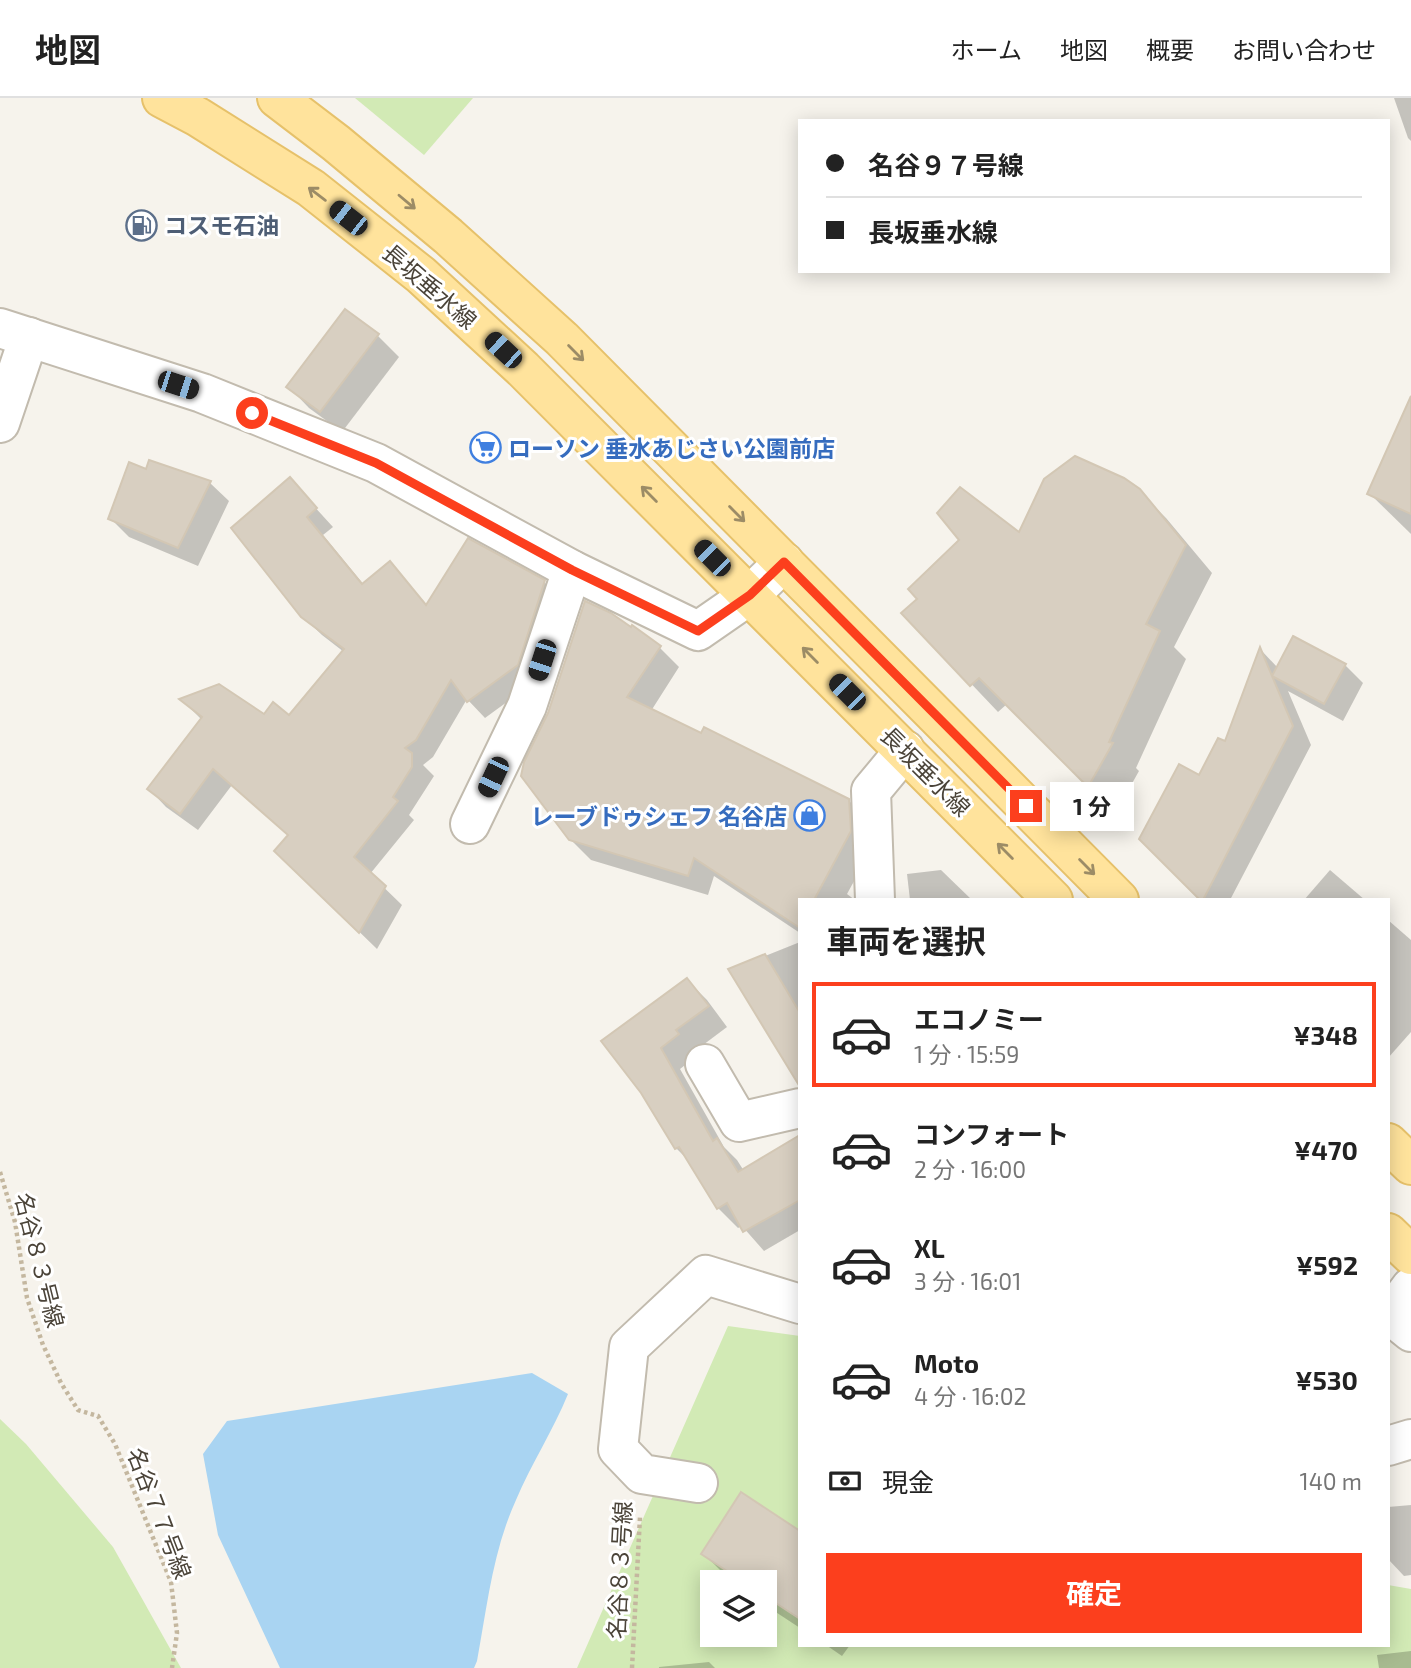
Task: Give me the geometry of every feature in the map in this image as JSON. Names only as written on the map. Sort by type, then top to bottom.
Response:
[{"type":"main road","name":"長坂垂水線","points":[[162,98],[198,117],[311,188],[421,275],[523,369],[1051,898]]},
{"type":"main road","name":"長坂垂水線","points":[[277,98],[448,236],[562,339],[1117,898]]},
{"type":"main road","points":[[1390,1145],[1411,1164]]},
{"type":"main road","points":[[1390,1235],[1411,1255]]},
{"type":"street","points":[[0,423],[15,332],[202,393],[376,463],[572,570],[698,631],[750,595],[784,562]]},
{"type":"street","points":[[470,824],[527,706],[572,570]]},
{"type":"street","points":[[875,898],[871,791],[905,750]]},
{"type":"street","points":[[705,1064],[739,1122],[798,1108]]},
{"type":"street","points":[[698,1483],[642,1474],[618,1449],[629,1347],[706,1275],[798,1303]]},
{"type":"street","points":[[1411,1287],[1390,1315],[1411,1332]]},
{"type":"street","points":[[1390,1445],[1411,1439]]},
{"type":"path","name":"名谷８３号線","points":[[0,1172],[15,1222],[27,1298],[43,1345],[78,1410],[98,1416]]},
{"type":"path","name":"名谷７７号線","points":[[98,1416],[115,1444],[171,1583],[177,1633],[172,1668]]},
{"type":"path","name":"名谷８３号線","points":[[632,1668],[642,1474]]},
{"type":"green space","points":[[355,98],[473,98],[424,155]]},
{"type":"green space","points":[[728,1326],[798,1336],[798,1647],[1390,1647],[1390,1585],[1411,1589],[1411,1668],[577,1668]]},
{"type":"green space","points":[[0,1419],[26,1444],[113,1547],[181,1668],[0,1668]]},
{"type":"water","points":[[532,1373],[568,1394],[508,1519],[496,1559],[474,1668],[280,1668],[218,1535],[203,1454],[227,1421]]},
{"type":"building","points":[[345,309],[379,334],[320,412],[286,387]]},
{"type":"building","points":[[1411,396],[1411,514],[1367,494]]},
{"type":"building","points":[[1075,456],[1124,478],[1140,489],[1186,545],[1146,624],[1160,631],[1109,742],[1113,743],[1088,787],[979,678],[970,686],[901,613],[917,599],[908,589],[959,540],[937,513],[960,487],[1019,532],[1044,479]]},
{"type":"building","points":[[149,460],[211,481],[178,548],[108,519],[129,462],[146,469]]},
{"type":"building","points":[[290,477],[317,508],[307,517],[362,584],[390,561],[426,605],[468,538],[545,580],[518,665],[467,702],[451,680],[416,740],[405,748],[412,753],[412,767],[393,797],[398,801],[354,857],[386,886],[359,933],[274,851],[288,835],[213,769],[180,814],[147,789],[202,717],[179,699],[219,684],[264,714],[273,702],[289,715],[344,649],[301,617],[231,528]]},
{"type":"building","points":[[585,601],[611,613],[631,627],[632,625],[661,646],[627,697],[701,733],[704,727],[849,799],[851,831],[815,898],[798,898],[798,927],[694,858],[688,876],[569,840],[521,776],[524,762],[548,713]]},
{"type":"building","points":[[1293,636],[1346,664],[1324,704],[1272,676]]},
{"type":"building","points":[[1260,647],[1293,726],[1204,898],[1198,898],[1139,839],[1179,764],[1199,775],[1218,738],[1225,741]]},
{"type":"building","points":[[765,954],[798,1010],[798,1084],[728,969]]},
{"type":"building","points":[[687,978],[709,1006],[676,1030],[679,1034],[661,1048],[713,1141],[717,1138],[738,1172],[798,1136],[798,1201],[743,1232],[727,1203],[717,1209],[679,1147],[675,1149],[641,1093],[601,1041]]},
{"type":"building","points":[[741,1492],[798,1530],[798,1618],[777,1604],[777,1570],[726,1570],[701,1554]]},
{"type":"place","name":"コスモ石油","points":[[141,225]]},
{"type":"place","name":"ローソン 垂水あじさい公園前店","points":[[485,448]]},
{"type":"place","name":"レーブドゥシェフ 名谷店","points":[[810,816]]},
{"type":"route","points":[[252,413],[376,463],[572,570],[698,631],[750,595],[784,562],[1026,806]]}]
